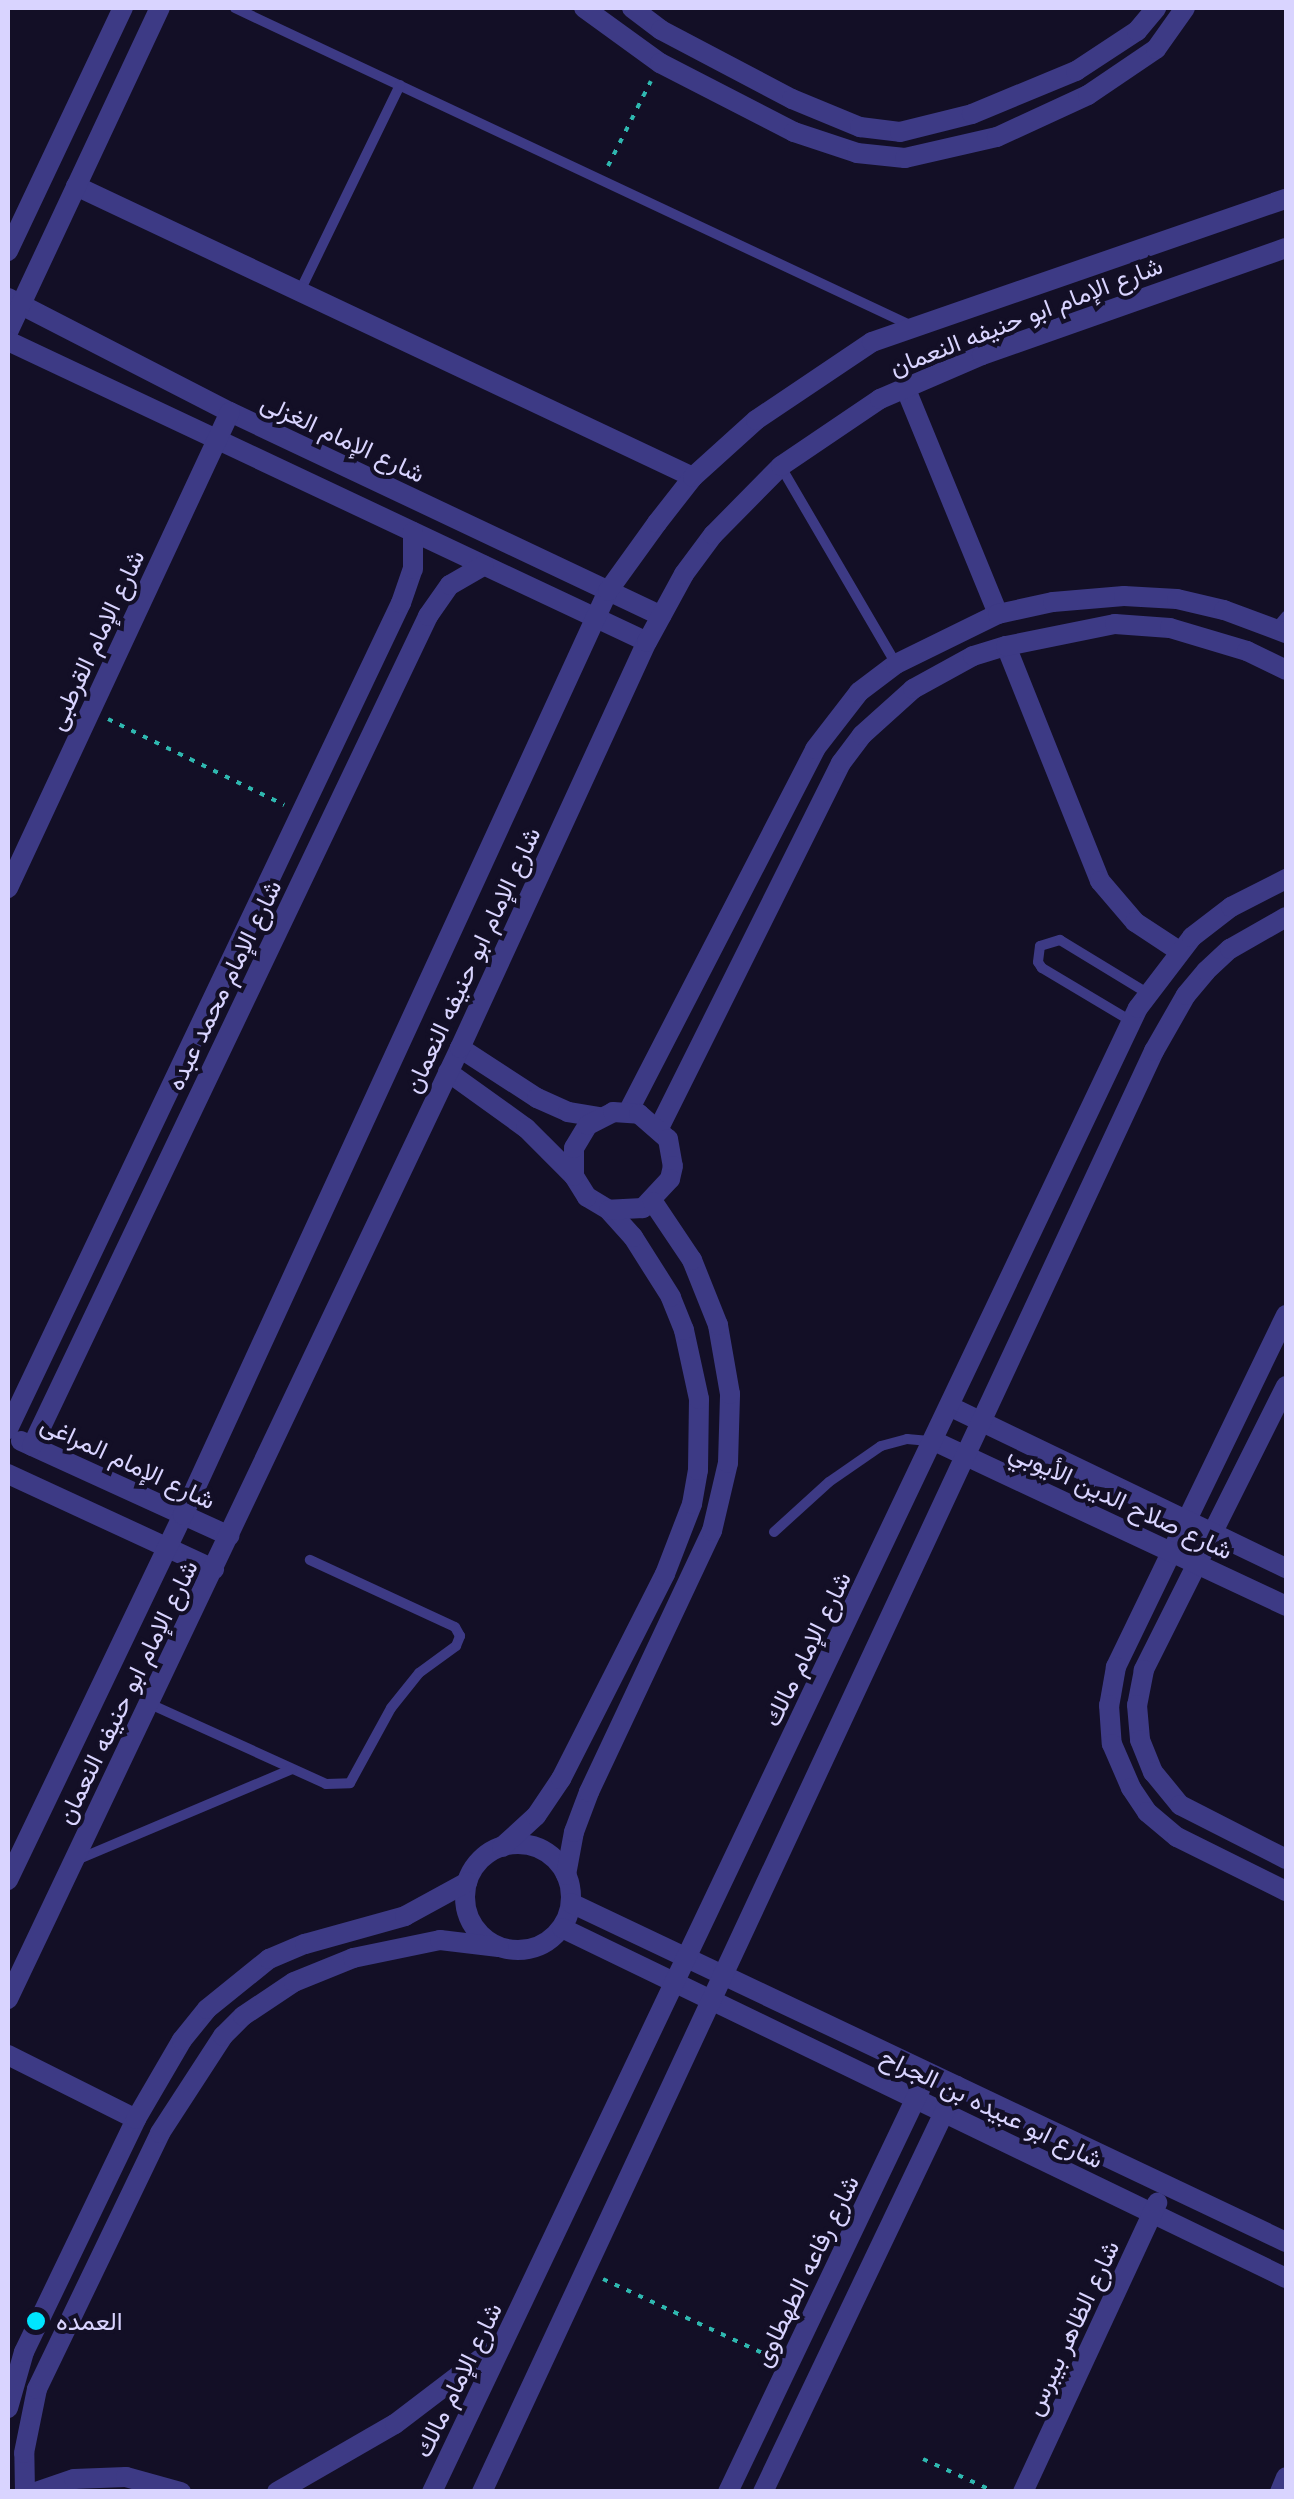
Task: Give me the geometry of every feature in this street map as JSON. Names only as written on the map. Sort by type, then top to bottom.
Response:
[{"type":"street","points":[[8,251],[123,8]]},
{"type":"street","points":[[8,332],[14,301],[76,186],[160,8]]},
{"type":"street","points":[[632,8],[661,30],[792,99],[860,128],[900,132],[972,114],[1076,71],[1137,32],[1156,8]]},
{"type":"street","points":[[588,9],[653,58],[794,132],[856,153],[905,158],[997,137],[1088,95],[1156,50],[1185,8]]},
{"type":"street","points":[[653,58],[661,30]]},
{"type":"street","points":[[1116,46],[1133,68]]},
{"type":"street","points":[[76,186],[694,478]]},
{"type":"street","name":"شارع الإمام ابو حنيفه النعمان","points":[[8,1880],[168,1548],[608,591],[694,478],[756,420],[827,368],[913,326],[1286,199]]},
{"type":"street","name":"شارع الإمام ابو حنيفه النعمان","points":[[8,1999],[460,1048],[647,642],[713,535],[781,466],[845,419],[905,386],[1286,248]]},
{"type":"street","name":"شارع الإمام الغزلى","points":[[14,301],[230,412],[661,616]]},
{"type":"street","points":[[8,341],[647,642]]},
{"type":"street","points":[[905,386],[998,614]]},
{"type":"street","name":"شارع الإمام القرطبى","points":[[8,888],[230,412]]},
{"type":"street","name":"شارع الإمام محمد عبده","points":[[8,1432],[408,586],[413,532]]},
{"type":"street","name":"شارع الإمام محمد عبده","points":[[32,1446],[428,616],[450,585],[484,565]]},
{"type":"street","points":[[628,1112],[815,749],[859,692],[896,664],[998,614],[1053,602],[1124,596],[1177,599],[1283,626]]},
{"type":"street","points":[[660,1128],[842,763],[862,736],[913,689],[942,671],[1006,646],[1115,624],[1170,628],[1247,652],[1286,670]]},
{"type":"street","points":[[1006,646],[1100,881],[1135,922],[1179,951]]},
{"type":"street","name":"شارع الإمام مالك","points":[[432,2492],[1147,993],[1179,951],[1231,906],[1286,879]]},
{"type":"street","points":[[482,2492],[1177,1009],[1230,949],[1286,917]]},
{"type":"street","points":[[460,1048],[538,1098],[568,1112],[600,1117],[628,1112],[660,1128],[672,1152],[670,1180],[653,1202],[632,1211],[610,1210]]},
{"type":"street","points":[[188,1052],[214,1063]]},
{"type":"street","points":[[8,2405],[24,2352],[136,2119],[182,2040],[236,1982],[269,1960],[330,1936],[405,1916],[467,1882],[480,1860],[502,1847],[536,1816],[562,1779],[665,1574],[692,1504],[698,1470],[699,1399],[684,1330],[654,1266],[610,1210],[587,1198],[574,1176],[526,1128],[448,1072]]},
{"type":"street","points":[[574,1176],[572,1162],[579,1135],[600,1117]]},
{"type":"street","points":[[24,2492],[24,2453],[38,2390],[160,2133],[223,2036],[242,2016],[294,1982],[352,1958],[440,1940],[512,1950],[540,1946],[562,1928],[571,1903],[566,1874],[574,1832],[589,1792],[712,1531],[728,1464],[730,1394],[718,1325],[692,1260],[653,1202]]},
{"type":"street","points":[[1286,1315],[1116,1667],[1109,1705],[1112,1744],[1139,1800],[1176,1838],[1286,1891]]},
{"type":"street","points":[[1286,1386],[1144,1670],[1138,1705],[1140,1740],[1153,1772],[1180,1804],[1286,1859]]},
{"type":"street","name":"شارع صلاح الدين الأيوبي","points":[[951,1407],[1286,1568]]},
{"type":"street","name":"شارع الإمام المراغى","points":[[8,1432],[228,1536]]},
{"type":"street","name":"شارع صلاح الدين الأيوبي","points":[[934,1441],[1286,1606]]},
{"type":"street","points":[[8,1474],[214,1569]]},
{"type":"street","points":[[502,1847],[539,1849],[566,1874]]},
{"type":"street","points":[[467,1882],[470,1920],[499,1947]]},
{"type":"street","name":"شارع ابو عبيده بن الجراح","points":[[571,1903],[1286,2242]]},
{"type":"street","name":"شارع ابو عبيده بن الجراح","points":[[562,1928],[1286,2278]]},
{"type":"street","points":[[8,2055],[136,2119]]},
{"type":"street","name":"شارع رفاعه الطهطاوى","points":[[728,2492],[928,2073]]},
{"type":"street","points":[[763,2492],[956,2086]]},
{"type":"street","name":"شارع الظاهر بيبرس","points":[[1023,2492],[1166,2185]]},
{"type":"street","points":[[277,2492],[396,2424],[505,2341]]},
{"type":"street","points":[[36,2492],[74,2480],[126,2477],[175,2490]]},
{"type":"street","points":[[1280,2492],[1286,2478]]},
{"type":"lane","points":[[234,8],[913,326]]},
{"type":"lane","points":[[299,293],[400,85]]},
{"type":"lane","points":[[781,466],[896,664]]},
{"type":"lane","points":[[1132,1022],[1042,968],[1038,962],[1040,946],[1060,940],[1147,993]]},
{"type":"lane","points":[[774,1532],[829,1482],[880,1446],[907,1439],[934,1441]]},
{"type":"lane","points":[[150,1704],[326,1784],[350,1782],[391,1708],[418,1673],[456,1646],[460,1636],[455,1627],[310,1560]]},
{"type":"lane","points":[[74,1861],[292,1768]]},
{"type":"path","points":[[601,180],[653,58]]},
{"type":"path","points":[[90,711],[301,813]]},
{"type":"path","points":[[585,2271],[789,2364]]},
{"type":"path","points":[[923,2459],[994,2492]]},
{"type":"place","name":"العمده","points":[[36,2321]]}]
